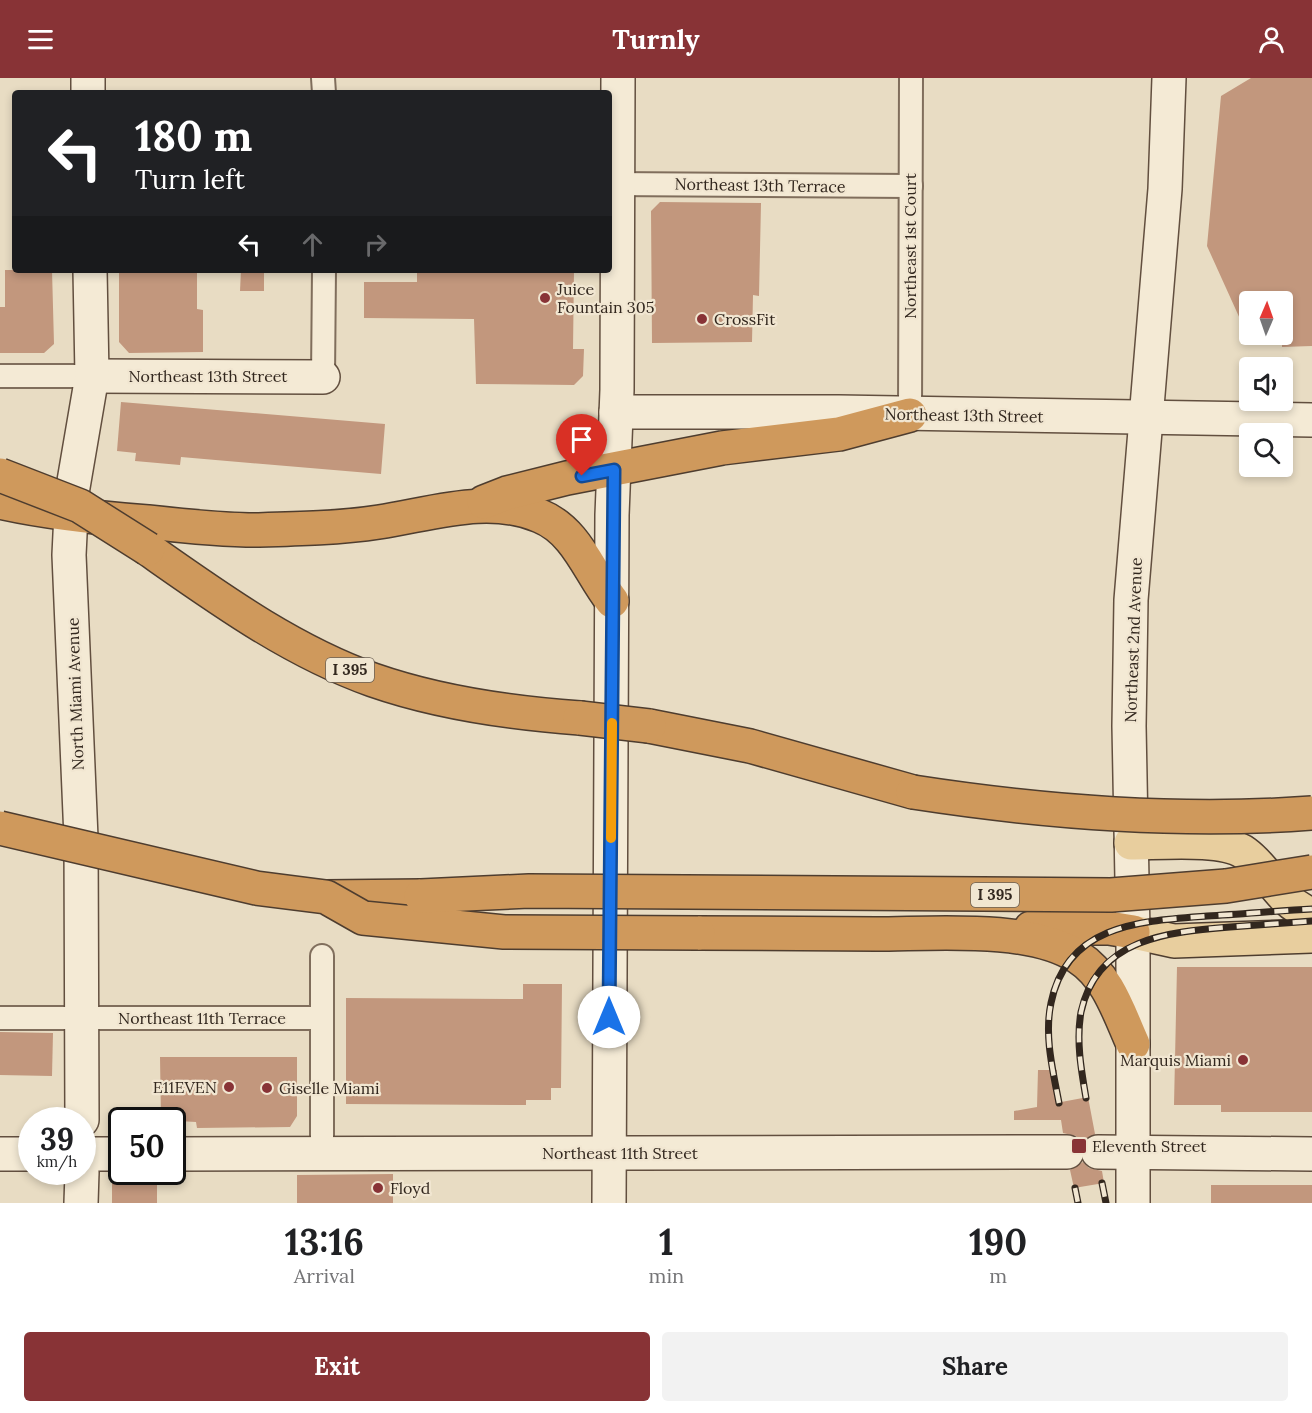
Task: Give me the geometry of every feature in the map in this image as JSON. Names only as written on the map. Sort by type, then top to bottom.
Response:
[{"type":"highway","points":[[0,502],[70,515],[256,530],[378,522],[478,505],[507,493],[722,448],[840,434],[910,415]]},
{"type":"highway","name":"I 395","points":[[0,475],[80,506],[248,617],[334,664],[372,680],[407,691],[492,709],[649,726],[704,735],[837,769],[913,792],[1038,808],[1215,816],[1312,813]]},
{"type":"highway","points":[[478,505],[519,510],[541,516],[559,526],[575,543],[595,580],[612,601]]},
{"type":"highway","name":"I 395","points":[[0,828],[256,888],[326,897],[529,891],[1111,896],[1226,886],[1312,872]]},
{"type":"highway","points":[[326,897],[363,918],[504,932],[985,934],[1052,943],[1080,958],[1094,970],[1106,987],[1133,1044]]},
{"type":"highway","points":[[985,934],[1020,927],[1109,928],[1133,932]]},
{"type":"main road","points":[[609,1203],[612,601],[616,412],[613,184],[618,78]]},
{"type":"main road","name":"Northeast 2nd Avenue","points":[[1133,1203],[1131,600],[1165,189],[1169,78]]},
{"type":"main road","name":"North Miami Avenue","points":[[82,1107],[81,838],[70,515],[92,376],[90,273]]},
{"type":"main road","name":"Northeast 13th Street","points":[[92,376],[323,376]]},
{"type":"main road","name":"Northeast 13th Street","points":[[616,412],[776,411],[1312,420]]},
{"type":"main road","points":[[1131,843],[1215,844],[1236,848],[1248,856],[1284,899],[1312,915]]},
{"type":"main road","points":[[1133,932],[1174,941],[1312,936]]},
{"type":"main road","name":"Northeast 11th Street","points":[[186,1154],[1083,1152],[1312,1154]]},
{"type":"main road","points":[[0,1154],[18,1154]]},
{"type":"main road","points":[[81,1185],[81,1203]]},
{"type":"street","name":"Northeast 1st Court","points":[[910,78],[910,415]]},
{"type":"street","name":"Northeast 13th Terrace","points":[[613,184],[910,186]]},
{"type":"street","points":[[323,376],[324,273]]},
{"type":"street","points":[[0,376],[92,376]]},
{"type":"street","points":[[322,956],[322,1155]]},
{"type":"street","name":"Northeast 11th Terrace","points":[[0,1018],[322,1018]]},
{"type":"building","points":[[1251,78],[1312,78],[1312,346],[1282,347],[1282,345],[1293,345],[1293,291],[1239,291],[1239,317],[1207,246],[1221,96]]},
{"type":"building","points":[[660,202],[761,203],[759,296],[753,295],[752,342],[652,343],[651,211]]},
{"type":"building","points":[[5,270],[12,270],[12,273],[52,273],[54,344],[44,353],[0,353],[0,307],[5,307]]},
{"type":"building","points":[[119,273],[197,273],[197,309],[203,310],[203,352],[129,353],[119,342]]},
{"type":"building","points":[[241,273],[264,273],[264,291],[240,291]]},
{"type":"building","points":[[417,273],[574,273],[573,349],[584,349],[583,376],[574,385],[476,384],[474,319],[364,318],[364,282],[417,282]]},
{"type":"building","points":[[121,402],[385,424],[381,474],[181,457],[180,465],[135,461],[136,453],[117,451]]},
{"type":"building","name":"Marquis Miami","points":[[1177,967],[1312,967],[1312,1112],[1221,1112],[1221,1105],[1174,1105]]},
{"type":"building","points":[[523,984],[562,984],[561,1088],[551,1088],[551,1100],[526,1100],[526,1105],[346,1104],[346,998],[523,999]]},
{"type":"building","points":[[0,1032],[53,1033],[52,1076],[0,1075]]},
{"type":"building","name":"E11EVEN","points":[[160,1057],[297,1057],[297,1116],[290,1127],[197,1128],[196,1122],[186,1121],[186,1107],[161,1107]]},
{"type":"building","points":[[1038,1070],[1057,1070],[1056,1103],[1088,1097],[1095,1134],[1082,1142],[1076,1136],[1063,1133],[1061,1120],[1014,1120],[1014,1111],[1037,1107]]},
{"type":"building","points":[[1083,1162],[1089,1168],[1102,1171],[1104,1183],[1074,1188],[1070,1170]]},
{"type":"building","points":[[393,1174],[393,1203],[297,1203],[297,1175]]},
{"type":"building","points":[[112,1185],[157,1185],[157,1203],[112,1203]]},
{"type":"building","points":[[1211,1185],[1312,1185],[1312,1203],[1211,1203]]},
{"type":"railway","points":[[1059,1103],[1049,1041],[1051,1003],[1060,977],[1073,957],[1090,942],[1110,932],[1157,921],[1312,909]]},
{"type":"railway","points":[[1086,1098],[1079,1044],[1081,1012],[1089,987],[1102,968],[1119,954],[1138,944],[1183,932],[1312,921]]},
{"type":"railway","points":[[1102,1183],[1106,1203]]},
{"type":"railway","points":[[1075,1188],[1078,1203]]},
{"type":"slow traffic","points":[[611,838],[612,723]]},
{"type":"place","name":"Juice Fountain 305","points":[[545,298]]},
{"type":"place","name":"CrossFit","points":[[702,319]]},
{"type":"place","name":"Marquis Miami","points":[[1243,1060]]},
{"type":"place","name":"E11EVEN","points":[[229,1087]]},
{"type":"place","name":"Giselle Miami","points":[[267,1088]]},
{"type":"place","name":"Eleventh Street","points":[[1079,1146]]},
{"type":"place","name":"Floyd","points":[[378,1188]]},
{"type":"route","points":[[582,476],[614,470],[609,1017]]}]
